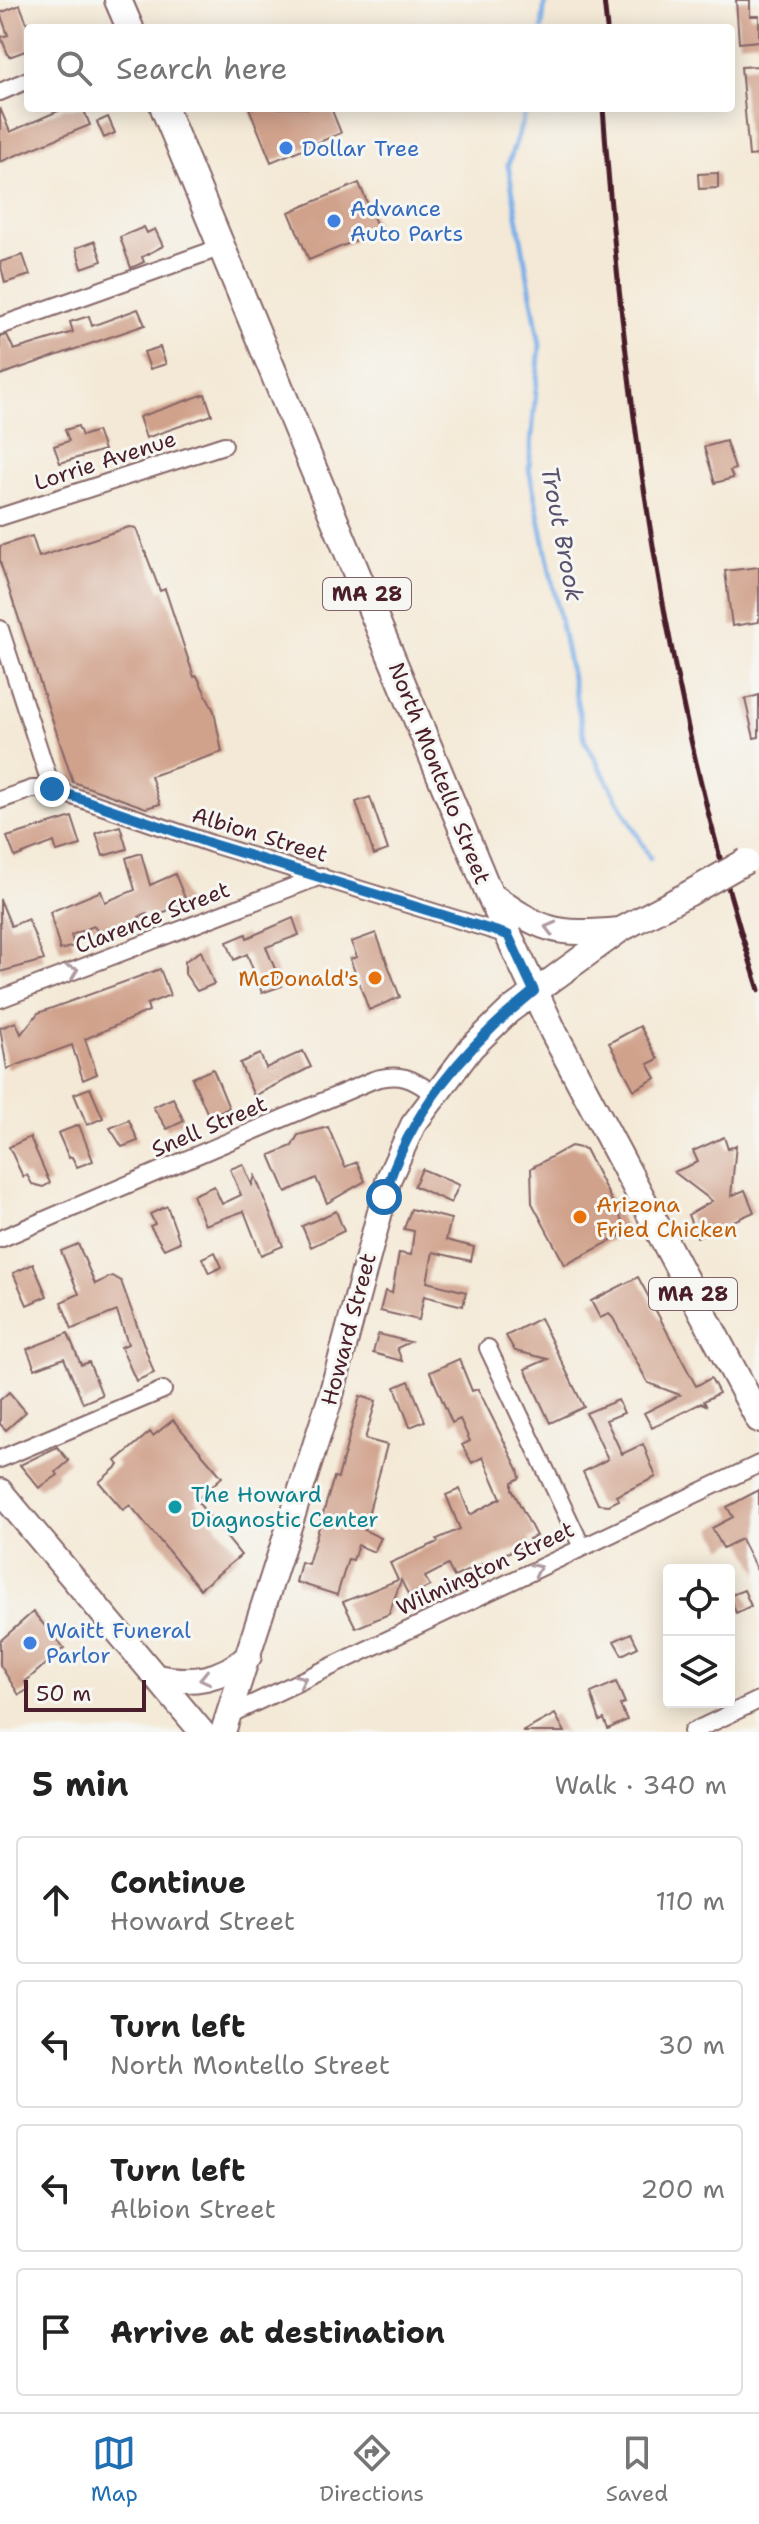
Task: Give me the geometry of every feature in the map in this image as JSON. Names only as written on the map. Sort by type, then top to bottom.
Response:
[{"type":"main road","points":[[118,0],[128,24]]},
{"type":"main road","name":"North Montello Street","points":[[166,112],[508,935],[534,991],[759,1419]]},
{"type":"main road","name":"Howard Street","points":[[227,1723],[330,1399],[389,1178],[403,1142],[434,1094],[471,1048],[534,991],[620,930],[755,856]]},
{"type":"main road","points":[[489,893],[530,923],[556,932],[620,930]]},
{"type":"main road","points":[[0,1491],[202,1732]]},
{"type":"main road","points":[[157,1677],[181,1682],[213,1677],[249,1656]]},
{"type":"street","points":[[0,92],[24,82]]},
{"type":"street","points":[[0,326],[222,247]]},
{"type":"street","name":"Lorrie Avenue","points":[[0,517],[224,445]]},
{"type":"street","points":[[0,629],[52,789]]},
{"type":"street","name":"Albion Street","points":[[0,800],[32,789],[52,789],[212,844],[508,935]]},
{"type":"street","name":"Clarence Street","points":[[0,999],[321,876]]},
{"type":"street","name":"Snell Street","points":[[0,1239],[373,1080],[386,1076],[410,1077],[434,1094]]},
{"type":"street","points":[[488,1348],[582,1547]]},
{"type":"street","points":[[0,1459],[163,1390]]},
{"type":"street","name":"Wilmington Street","points":[[227,1723],[582,1547],[759,1464]]},
{"type":"street","points":[[692,1732],[759,1700]]},
{"type":"building","points":[[736,0],[750,0],[750,16],[759,16],[759,41],[739,43]]},
{"type":"building","points":[[20,5],[27,24],[24,24],[24,51],[9,57],[1,37],[8,35],[0,13]]},
{"type":"building","points":[[759,66],[759,155],[749,156],[741,67]]},
{"type":"building","points":[[0,108],[10,132],[56,112],[85,112],[90,125],[0,162]]},
{"type":"building","name":"Dollar Tree","points":[[251,112],[333,112],[341,133],[271,162]]},
{"type":"building","points":[[108,117],[115,133],[104,138],[97,122]]},
{"type":"building","points":[[718,173],[718,188],[699,189],[698,174]]},
{"type":"building","name":"Advance Auto Parts","points":[[359,183],[379,231],[309,260],[289,212]]},
{"type":"building","points":[[144,227],[147,233],[155,229],[163,246],[142,257],[144,262],[131,268],[120,237]]},
{"type":"building","points":[[95,241],[102,261],[82,268],[76,248]]},
{"type":"building","points":[[23,255],[30,275],[5,283],[0,262]]},
{"type":"building","points":[[138,309],[145,325],[0,375],[0,337],[7,335],[14,350],[73,332],[70,322],[89,316],[92,326]]},
{"type":"building","points":[[160,347],[166,364],[150,369],[144,352]]},
{"type":"building","points":[[205,394],[212,415],[146,438],[139,417]]},
{"type":"building","points":[[78,426],[82,436],[97,431],[104,450],[60,463],[54,446],[69,441],[65,430]]},
{"type":"building","points":[[726,441],[735,469],[730,471],[733,478],[715,483],[704,447]]},
{"type":"building","points":[[129,527],[136,528],[160,591],[165,589],[194,677],[197,676],[214,711],[222,752],[151,776],[160,804],[146,808],[73,782],[0,562],[0,546],[32,536],[39,557]]},
{"type":"building","points":[[759,567],[759,622],[732,626],[725,571]]},
{"type":"building","points":[[759,695],[759,737],[754,738],[745,699]]},
{"type":"building","points":[[370,797],[388,850],[374,855],[356,802]]},
{"type":"building","points":[[72,817],[81,845],[57,852],[54,842],[15,857],[7,837]]},
{"type":"building","points":[[120,826],[127,849],[103,856],[96,833]]},
{"type":"building","points":[[141,853],[150,885],[175,874],[187,903],[149,918],[146,913],[139,917],[141,922],[101,937],[94,926],[71,935],[74,946],[60,950],[50,912],[101,891],[105,902],[135,890],[126,858]]},
{"type":"building","points":[[0,899],[11,926],[28,919],[44,960],[0,972]]},
{"type":"building","points":[[293,918],[299,935],[266,947],[282,986],[262,993],[247,954],[234,960],[227,942],[246,934],[247,938]]},
{"type":"building","name":"McDonald's","points":[[376,933],[400,997],[369,1010],[350,959],[357,957],[351,942]]},
{"type":"building","points":[[201,951],[214,984],[197,991],[185,974],[185,961]]},
{"type":"building","points":[[160,969],[170,995],[147,1004],[149,1011],[85,1039],[97,1074],[83,1080],[72,1045],[7,1069],[0,1028],[16,1022],[21,1034],[38,1013]]},
{"type":"building","points":[[640,1026],[658,1059],[648,1064],[656,1078],[634,1090],[609,1043]]},
{"type":"building","points":[[303,1051],[311,1067],[254,1096],[240,1063],[260,1054],[266,1068]]},
{"type":"building","points":[[213,1069],[229,1108],[209,1117],[192,1078]]},
{"type":"building","points":[[90,1088],[103,1118],[87,1125],[74,1094]]},
{"type":"building","points":[[173,1098],[184,1121],[167,1129],[153,1107]]},
{"type":"building","points":[[129,1120],[138,1141],[122,1147],[110,1128]]},
{"type":"building","points":[[79,1125],[93,1161],[77,1167],[72,1157],[69,1158],[58,1133]]},
{"type":"building","points":[[328,1127],[345,1167],[357,1162],[365,1181],[327,1203],[316,1178],[286,1192],[270,1155],[292,1146],[298,1135]]},
{"type":"building","points":[[30,1137],[50,1183],[43,1187],[32,1184],[27,1175],[23,1177],[9,1147]]},
{"type":"building","points":[[724,1137],[728,1149],[736,1145],[731,1196],[745,1190],[754,1212],[697,1237],[688,1215],[712,1201],[674,1172],[698,1162],[693,1151]]},
{"type":"building","name":"Arizona Fried Chicken","points":[[571,1146],[585,1149],[628,1232],[565,1265],[532,1203],[531,1168]]},
{"type":"building","points":[[243,1164],[252,1185],[255,1176],[283,1246],[261,1255],[244,1211],[205,1225],[193,1195],[214,1186],[222,1204],[241,1195],[230,1169]]},
{"type":"building","points":[[422,1169],[459,1185],[451,1203],[414,1186]]},
{"type":"building","points":[[167,1206],[180,1242],[164,1249],[150,1226],[155,1224],[150,1214]]},
{"type":"building","points":[[411,1209],[451,1219],[446,1240],[474,1247],[471,1261],[433,1252],[427,1282],[466,1292],[463,1306],[424,1296],[419,1320],[380,1311],[385,1291],[392,1293],[399,1253],[411,1255],[414,1231],[404,1229]]},
{"type":"building","points":[[336,1211],[344,1231],[311,1247],[302,1226]]},
{"type":"building","points":[[78,1244],[95,1284],[112,1276],[121,1281],[154,1373],[136,1381],[121,1347],[128,1344],[117,1311],[72,1329],[61,1302],[79,1294],[61,1251]]},
{"type":"building","points":[[215,1252],[222,1267],[209,1273],[202,1258]]},
{"type":"building","points":[[33,1264],[47,1296],[27,1305],[13,1273]]},
{"type":"building","points":[[638,1277],[696,1386],[711,1378],[719,1393],[704,1401],[706,1405],[701,1403],[652,1428],[644,1413],[680,1395],[648,1383],[613,1318],[609,1314],[600,1318],[591,1301]]},
{"type":"building","points":[[540,1318],[584,1407],[550,1423],[525,1369],[548,1359],[515,1351],[506,1336]]},
{"type":"building","points":[[68,1333],[81,1365],[89,1362],[102,1395],[83,1403],[64,1358],[35,1369],[27,1349]]},
{"type":"building","points":[[378,1334],[410,1342],[397,1348],[402,1361],[373,1353]]},
{"type":"building","points":[[459,1359],[472,1391],[478,1389],[518,1469],[520,1478],[512,1482],[512,1489],[536,1536],[529,1539],[531,1542],[454,1577],[448,1565],[425,1577],[430,1586],[409,1596],[401,1580],[389,1614],[356,1628],[343,1602],[398,1580],[390,1563],[460,1529],[446,1495],[460,1489],[470,1515],[501,1498],[483,1457],[472,1463],[462,1445],[470,1441],[460,1419],[452,1423],[430,1372]]},
{"type":"building","points":[[409,1381],[425,1421],[410,1427],[395,1387]]},
{"type":"building","points":[[9,1392],[26,1412],[6,1430],[0,1424],[0,1400]]},
{"type":"building","points":[[360,1396],[376,1401],[365,1439],[387,1445],[364,1530],[381,1538],[374,1552],[358,1545],[353,1560],[348,1559],[337,1595],[296,1582],[301,1562],[308,1564],[334,1477],[338,1478]]},
{"type":"building","points":[[618,1400],[624,1413],[606,1420],[622,1454],[643,1444],[656,1477],[616,1496],[619,1500],[609,1505],[598,1504],[583,1472],[608,1459],[586,1413]]},
{"type":"building","name":"The Howard Diagnostic Center","points":[[173,1420],[222,1477],[196,1500],[241,1555],[200,1589],[130,1505],[123,1510],[99,1482],[119,1465],[116,1461],[150,1432],[153,1436]]},
{"type":"building","points":[[57,1447],[69,1461],[56,1472],[58,1475],[39,1488],[20,1465]]},
{"type":"building","points":[[759,1490],[759,1574],[741,1539],[723,1548],[712,1528],[733,1517],[727,1507]]},
{"type":"building","points":[[744,1590],[751,1606],[736,1613],[735,1594]]},
{"type":"building","name":"Waitt Funeral Parlor","points":[[33,1612],[64,1648],[25,1682],[29,1689],[19,1695],[0,1665],[0,1641]]},
{"type":"building","points":[[631,1633],[638,1647],[622,1655],[614,1641]]},
{"type":"building","points":[[616,1682],[625,1703],[620,1705],[627,1720],[608,1729],[604,1719],[600,1721],[591,1693]]},
{"type":"building","points":[[555,1714],[565,1732],[522,1732]]},
{"type":"waterway","name":"Trout Brook","points":[[542,24],[545,0]]},
{"type":"waterway","name":"Trout Brook","points":[[526,112],[508,165],[540,345],[529,469],[585,741],[650,858]]},
{"type":"railway","points":[[604,0],[607,24]]},
{"type":"railway","points":[[603,112],[624,332],[654,554],[698,773],[726,882],[759,990]]},
{"type":"place","name":"Dollar Tree","points":[[286,148]]},
{"type":"place","name":"Advance Auto Parts","points":[[334,221]]},
{"type":"place","name":"McDonald's","points":[[375,978]]},
{"type":"place","name":"Arizona Fried Chicken","points":[[580,1217]]},
{"type":"place","name":"The Howard Diagnostic Center","points":[[175,1507]]},
{"type":"place","name":"Waitt Funeral Parlor","points":[[30,1643]]},
{"type":"route","points":[[52,789],[212,844],[508,935],[534,991],[471,1048],[423,1109],[403,1142],[384,1197]]}]
